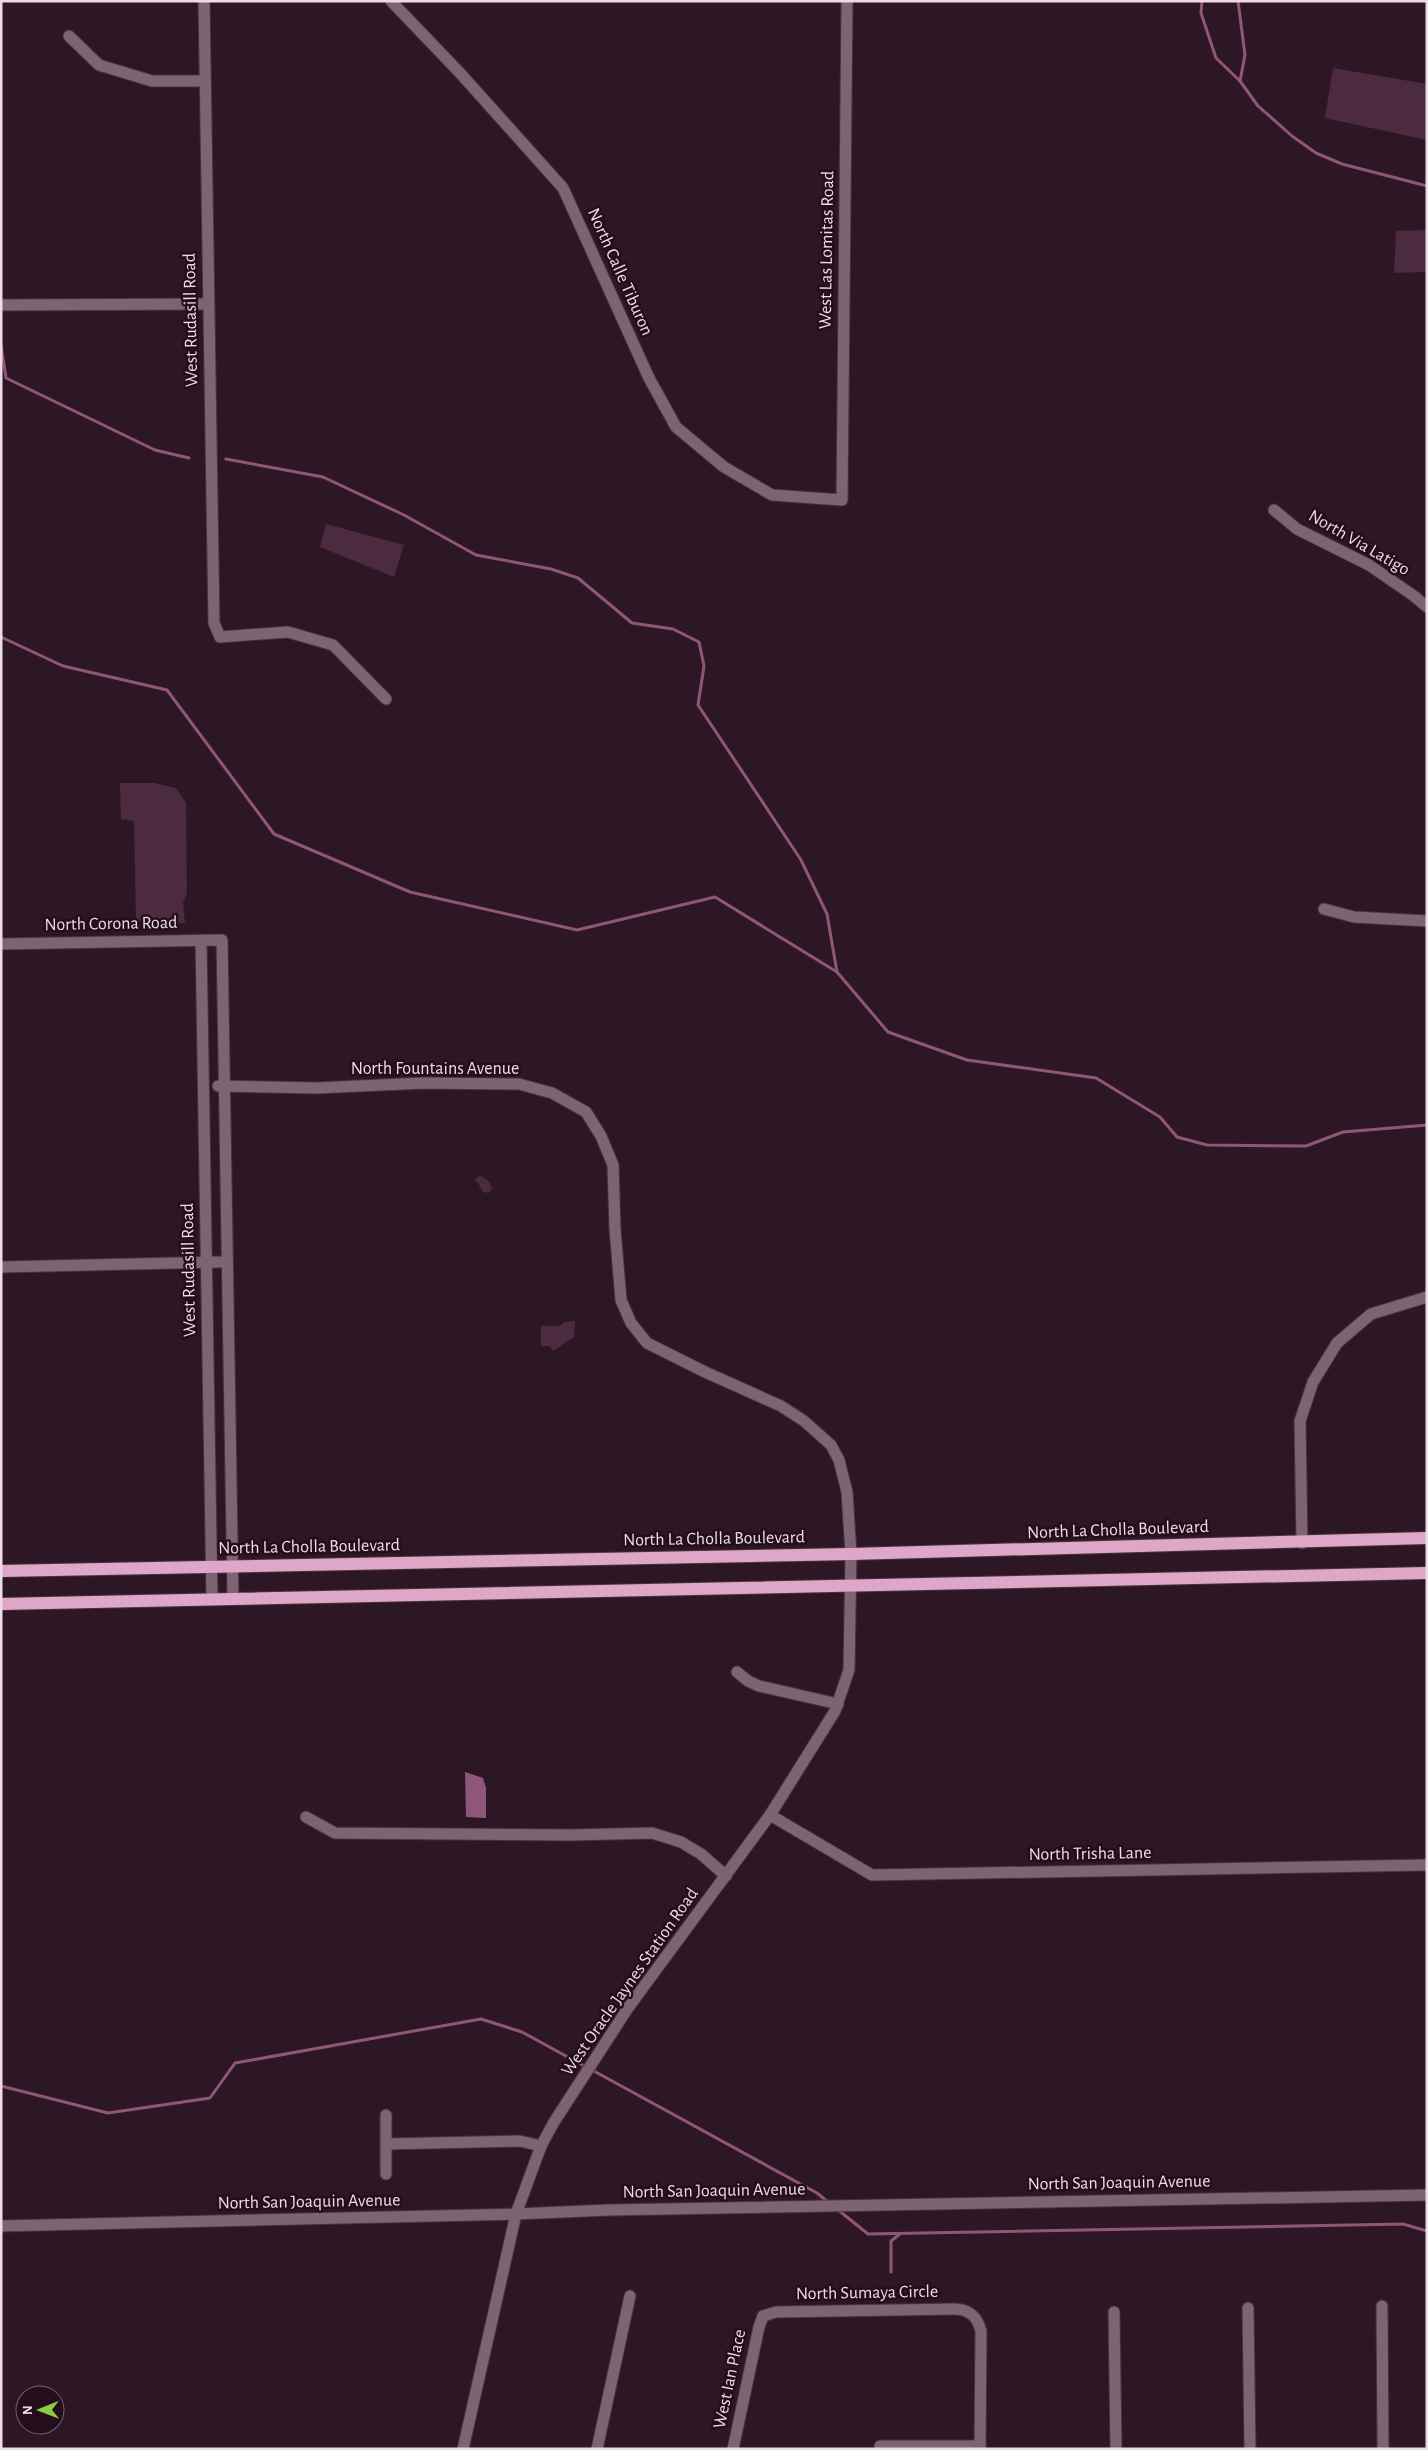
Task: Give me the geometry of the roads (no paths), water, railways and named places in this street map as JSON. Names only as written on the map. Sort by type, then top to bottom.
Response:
[{"type":"main road","name":"North La Cholla Boulevard","points":[[1,1571],[850,1554],[1302,1543],[1427,1538]]},
{"type":"main road","points":[[1,1604],[1427,1573]]},
{"type":"street","name":"West Rudasill Road","points":[[204,1],[214,623],[220,637],[288,632],[333,645],[386,699]]},
{"type":"street","name":"North Calle Tiburon","points":[[391,1],[460,73],[563,188],[649,378],[676,427],[724,467],[772,495],[842,500]]},
{"type":"street","name":"West Las Lomitas Road","points":[[842,500],[847,1]]},
{"type":"street","points":[[69,36],[99,64],[152,81],[205,81]]},
{"type":"street","points":[[1,305],[208,304]]},
{"type":"street","name":"North Via Latigo","points":[[1274,510],[1297,529],[1369,565],[1427,607]]},
{"type":"street","points":[[1324,909],[1354,918],[1427,921]]},
{"type":"street","name":"West Rudasill Road","points":[[202,940],[212,1599]]},
{"type":"street","name":"North Corona Road","points":[[1,944],[222,940],[221,1086]]},
{"type":"street","name":"North Fountains Avenue","points":[[221,1086],[316,1088],[424,1083],[519,1084],[552,1092],[586,1112],[602,1136],[613,1165],[615,1229],[621,1300],[632,1323],[647,1343],[705,1372],[781,1406],[804,1421],[831,1444],[839,1460],[846,1492],[850,1554]]},
{"type":"street","points":[[221,1086],[232,1599]]},
{"type":"street","points":[[1,1267],[220,1262]]},
{"type":"street","points":[[1302,1543],[1300,1421],[1313,1382],[1337,1342],[1371,1314],[1427,1297]]},
{"type":"street","name":"West Oracle Jaynes Station Road","points":[[464,2449],[516,2214],[542,2146],[554,2122],[628,2008],[770,1815],[838,1704],[849,1670],[850,1554]]},
{"type":"street","points":[[737,1672],[759,1686],[788,1697],[838,1704]]},
{"type":"street","name":"North Trisha Lane","points":[[770,1815],[872,1875],[1427,1865]]},
{"type":"street","points":[[306,1817],[335,1833],[571,1835],[652,1833],[682,1842],[700,1854],[726,1876]]},
{"type":"street","points":[[386,2114],[386,2174]]},
{"type":"street","points":[[386,2144],[520,2142],[542,2146]]},
{"type":"street","name":"North San Joaquin Avenue","points":[[1,2226],[516,2214],[609,2210],[1427,2195]]},
{"type":"street","points":[[597,2449],[630,2296]]},
{"type":"street","points":[[1382,2306],[1383,2449]]},
{"type":"street","points":[[1248,2308],[1250,2449]]},
{"type":"street","name":"North Sumaya Circle","points":[[761,2314],[776,2312],[974,2310],[981,2331],[980,2447]]},
{"type":"street","points":[[1114,2312],[1116,2449]]},
{"type":"street","name":"West Ian Place","points":[[733,2449],[761,2314]]},
{"type":"street","points":[[880,2446],[980,2447]]},
{"type":"waterway","points":[[1202,1],[1201,13],[1216,58],[1240,81],[1258,106],[1292,136],[1316,153],[1342,164],[1427,186]]},
{"type":"waterway","points":[[1238,1],[1245,55],[1240,81]]},
{"type":"waterway","points":[[1,345],[6,378],[155,450],[189,458]]},
{"type":"waterway","points":[[226,459],[323,477],[404,515],[476,555],[551,569],[578,578],[632,623],[673,629],[699,642],[704,666],[698,705],[801,860],[827,914],[837,972],[888,1032],[967,1060],[1096,1078],[1160,1117],[1177,1137],[1207,1145],[1306,1146],[1343,1132],[1427,1125]]},
{"type":"waterway","points":[[1,637],[63,666],[167,690],[274,834],[410,892],[577,930],[715,897],[837,972]]},
{"type":"waterway","points":[[1,2086],[108,2113],[210,2098],[235,2063],[481,2019],[522,2032],[586,2067]]},
{"type":"waterway","points":[[592,2070],[817,2193],[828,2202]]},
{"type":"waterway","points":[[837,2209],[868,2234],[1403,2224],[1427,2231]]},
{"type":"waterway","points":[[891,2272],[891,2241],[900,2234]]}]
